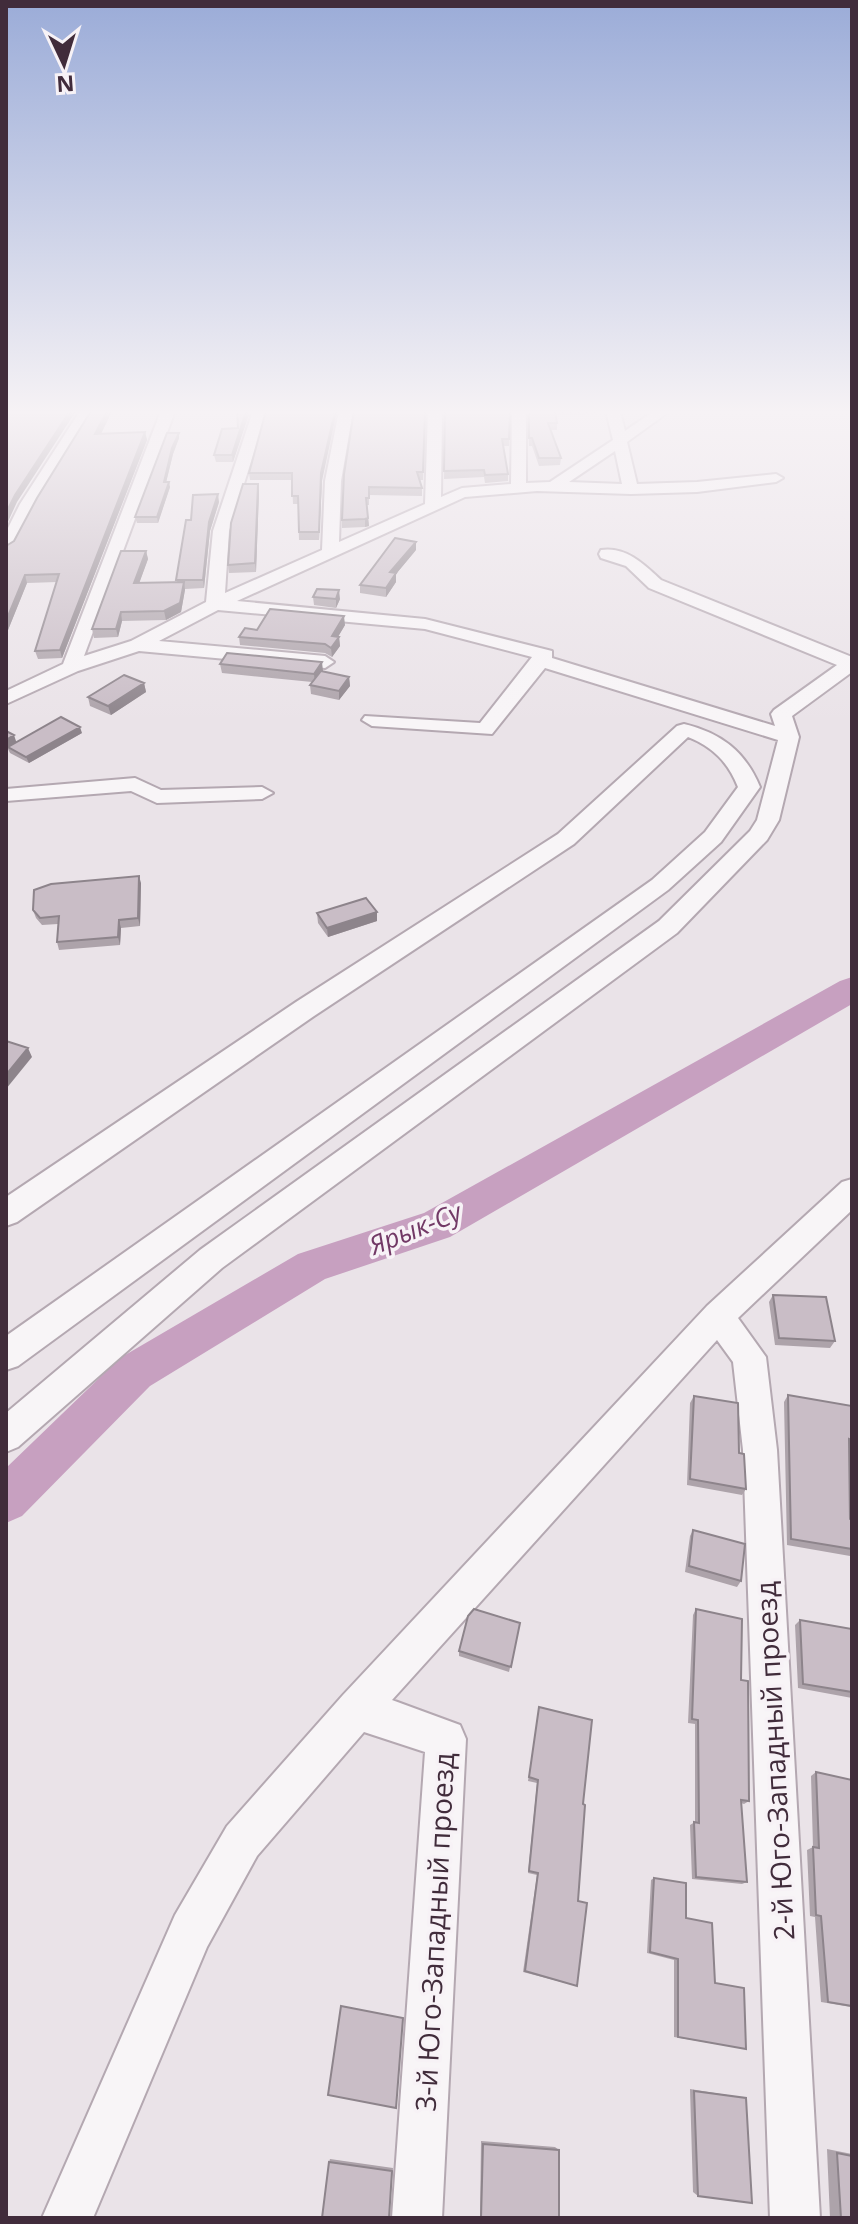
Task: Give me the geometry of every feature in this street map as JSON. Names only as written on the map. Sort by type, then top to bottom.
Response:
[{"type":"street","points":[[6,548],[23,515]]},
{"type":"street","points":[[71,667],[129,515]]},
{"type":"street","points":[[215,604],[221,531],[226,515]]},
{"type":"street","points":[[330,552],[332,515]]},
{"type":"street","points":[[6,698],[71,667],[138,645],[215,604],[413,515]]},
{"type":"street","points":[[607,554],[632,562],[655,584],[851,664]]},
{"type":"street","points":[[215,604],[425,624],[545,655],[485,730],[372,720]]},
{"type":"street","points":[[138,645],[325,662]]},
{"type":"street","points":[[540,660],[789,737]]},
{"type":"street","points":[[6,1435],[211,1259],[668,927],[759,835],[768,820],[789,737],[781,714],[851,664]]},
{"type":"street","points":[[6,1213],[305,1009],[566,839],[684,730],[703,735],[725,748],[743,768],[749,787],[713,837],[660,885],[6,1355]]},
{"type":"street","points":[[6,795],[135,784],[157,797],[262,793]]},
{"type":"street","points":[[67,2218],[191,1931],[242,1841],[357,1709],[718,1316],[852,1191]]},
{"type":"street","name":"2-й Юго-Западный проезд","points":[[718,1316],[749,1357],[760,1450],[795,2218]]},
{"type":"street","name":"3-й Юго-Западный проезд","points":[[357,1709],[446,1739],[417,2218]]},
{"type":"building","points":[[28,515],[113,515],[60,650],[35,651],[59,574],[25,575],[6,621],[6,546],[14,541]]},
{"type":"building","points":[[136,515],[158,515],[157,517]]},
{"type":"building","points":[[191,515],[211,515],[203,580],[176,580],[186,520],[191,520]]},
{"type":"building","points":[[234,515],[257,515],[255,563],[228,565]]},
{"type":"building","points":[[299,515],[320,515],[319,532],[299,532]]},
{"type":"building","points":[[342,515],[368,515],[365,519],[342,520]]},
{"type":"building","points":[[395,538],[416,542],[390,572],[396,573],[386,588],[360,585]]},
{"type":"building","points":[[121,551],[146,551],[134,583],[184,582],[180,603],[164,611],[121,612],[116,629],[92,629]]},
{"type":"building","points":[[317,589],[339,590],[336,599],[313,597]]},
{"type":"building","points":[[270,609],[344,616],[332,636],[339,637],[331,648],[325,644],[239,637],[245,628],[257,630]]},
{"type":"building","points":[[227,653],[322,662],[314,674],[220,664]]},
{"type":"building","points":[[321,671],[349,677],[339,691],[310,685]]},
{"type":"building","points":[[124,675],[144,683],[108,706],[88,697]]},
{"type":"building","points":[[61,717],[80,727],[26,757],[8,747]]},
{"type":"building","points":[[139,876],[138,918],[119,920],[118,937],[57,942],[59,916],[40,918],[33,910],[34,890],[51,884]]},
{"type":"building","points":[[366,898],[377,912],[327,928],[317,913]]},
{"type":"building","points":[[6,1041],[28,1048],[6,1075]]},
{"type":"building","points":[[773,1295],[826,1297],[835,1341],[779,1338]]},
{"type":"building","points":[[788,1395],[852,1406],[852,1440],[849,1439],[852,1549],[791,1539]]},
{"type":"building","points":[[694,1396],[738,1403],[739,1453],[744,1454],[746,1489],[690,1479]]},
{"type":"building","points":[[693,1530],[745,1544],[741,1581],[689,1566]]},
{"type":"building","points":[[474,1609],[520,1623],[511,1667],[459,1651],[468,1616]]},
{"type":"building","points":[[696,1609],[742,1619],[741,1680],[748,1681],[749,1801],[741,1800],[747,1882],[696,1877],[694,1822],[699,1823],[698,1720],[692,1719]]},
{"type":"building","points":[[800,1620],[852,1629],[852,1692],[803,1684]]},
{"type":"building","points":[[539,1707],[592,1720],[583,1804],[578,1901],[587,1903],[577,1986],[525,1971],[538,1873],[529,1871],[538,1780],[529,1777]]},
{"type":"building","points":[[816,1772],[852,1780],[852,2006],[828,2002],[821,1916],[816,1915],[813,1847],[819,1848]]},
{"type":"building","points":[[654,1878],[686,1883],[686,1918],[712,1923],[715,1983],[744,1988],[746,2049],[678,2037],[678,1959],[650,1952]]},
{"type":"building","points":[[341,2006],[403,2018],[396,2108],[328,2095]]},
{"type":"building","points":[[694,2091],[746,2098],[752,2203],[698,2196]]},
{"type":"building","points":[[483,2144],[559,2150],[559,2218],[481,2218]]},
{"type":"building","points":[[837,2153],[852,2156],[852,2218],[841,2218]]},
{"type":"building","points":[[329,2162],[392,2171],[389,2218],[322,2218]]},
{"type":"waterway","name":"Ярык-Су","points":[[6,1500],[135,1372],[312,1266],[436,1225],[852,989]]}]
